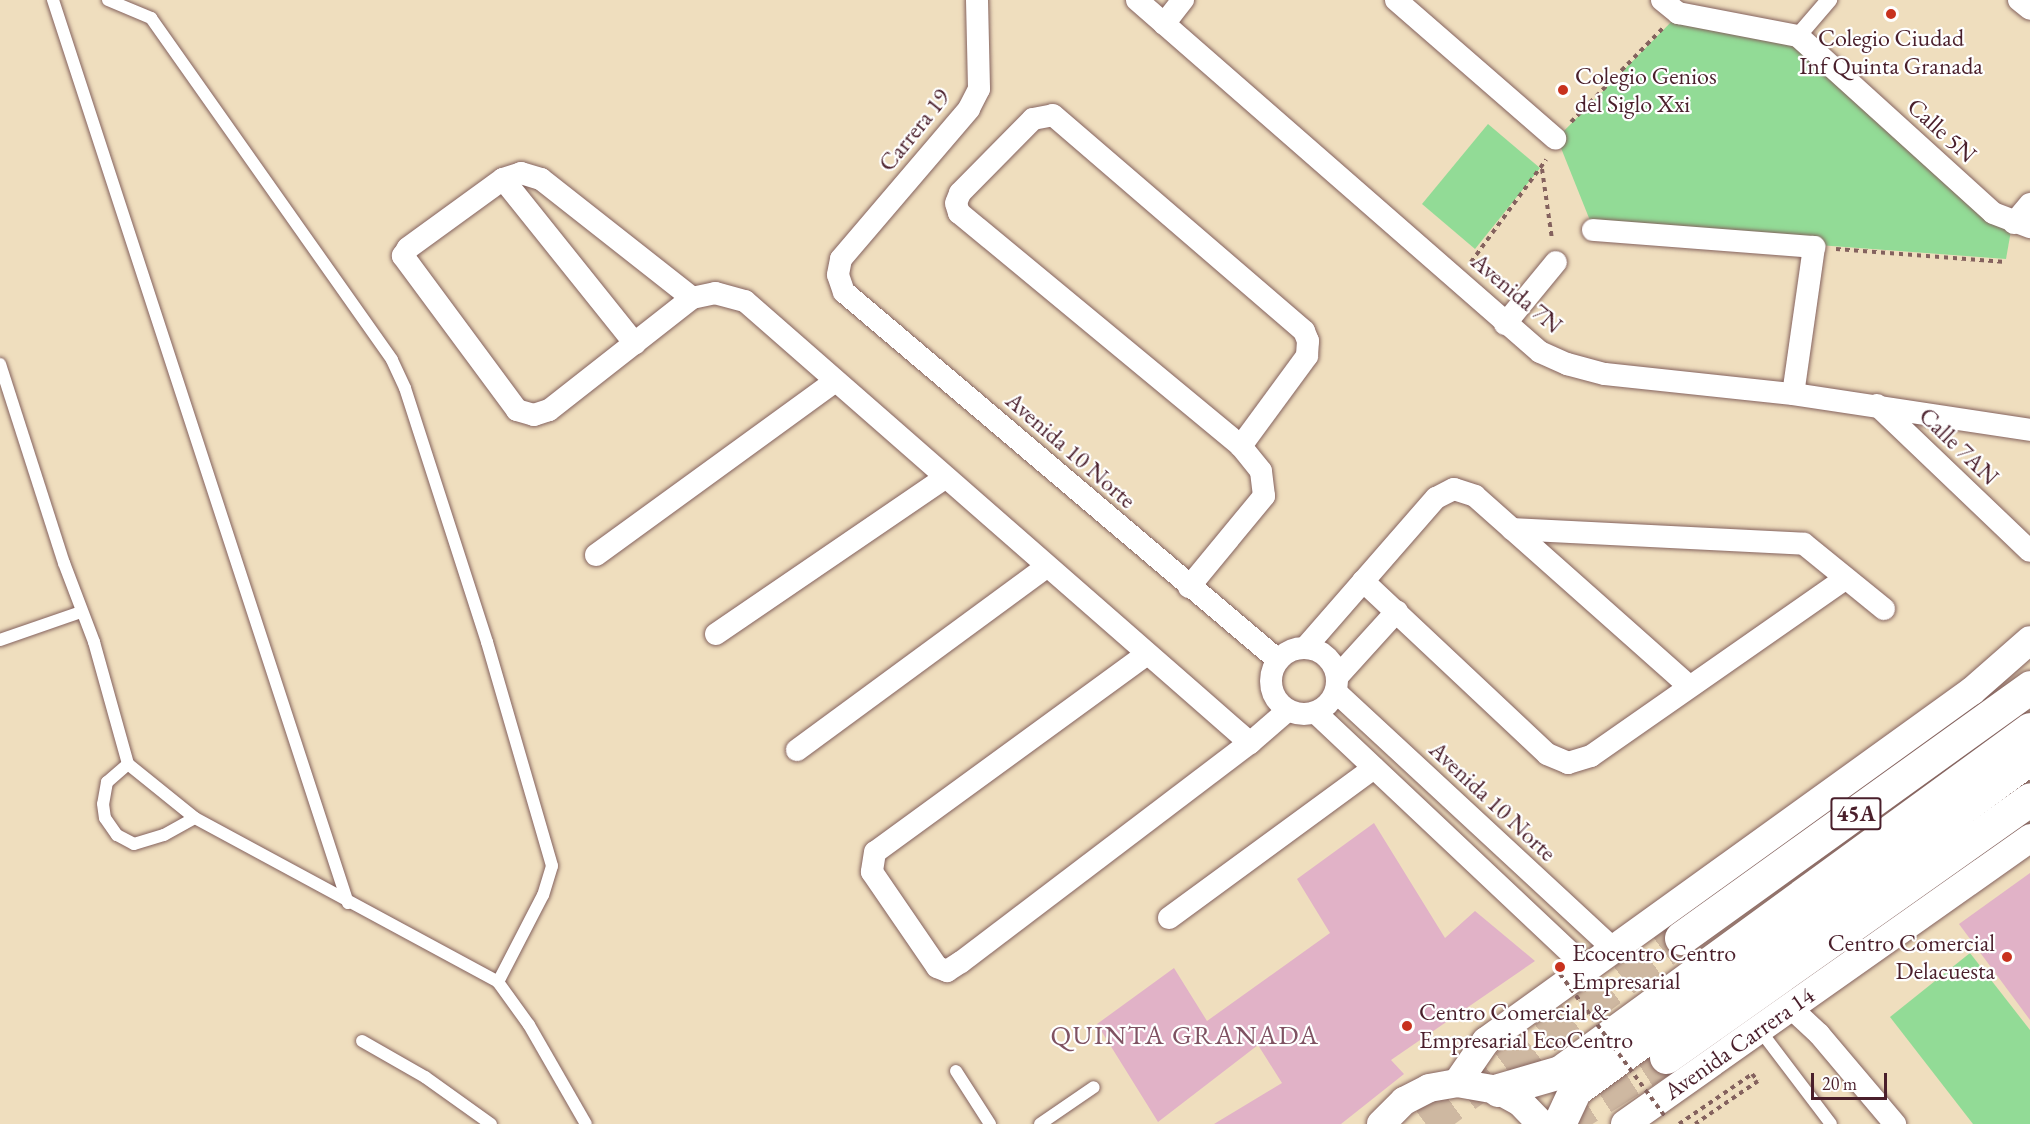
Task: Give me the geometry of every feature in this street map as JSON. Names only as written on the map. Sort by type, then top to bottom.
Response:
[{"type":"highway","name":"45A","points":[[1681,938],[2030,687]]},
{"type":"highway","points":[[1498,1090],[1560,1072],[2030,729]]},
{"type":"highway","points":[[1559,1124],[1575,1090],[2030,758]]},
{"type":"highway","points":[[1666,1057],[2030,799]]},
{"type":"street","name":"Carrera 19","points":[[838,275],[841,259],[969,109],[978,89],[981,63],[977,0]]},
{"type":"street","name":"Avenida 7N","points":[[1137,0],[1540,352],[1568,364],[1605,374],[1877,405],[2030,430]]},
{"type":"street","points":[[1164,24],[1183,0]]},
{"type":"street","points":[[1396,0],[1555,138]]},
{"type":"street","points":[[1662,0],[1678,13],[1798,36],[1828,0]]},
{"type":"street","points":[[2019,0],[2030,9]]},
{"type":"street","name":"Calle 5N","points":[[1798,36],[1994,213],[2022,225]]},
{"type":"street","points":[[1189,587],[1264,496],[1261,471],[1241,446],[959,213],[956,203],[960,193],[1034,119],[1053,115],[1304,331],[1308,341],[1307,356],[1241,446]]},
{"type":"street","points":[[692,298],[541,179],[521,173],[503,179],[408,248],[403,256],[517,410],[534,415],[549,410],[692,298],[715,293],[745,301],[834,382],[1250,743]]},
{"type":"street","points":[[503,179],[635,344]]},
{"type":"street","points":[[2022,225],[2030,204]]},
{"type":"street","points":[[1593,230],[1814,247],[1793,394]]},
{"type":"street","points":[[1506,324],[1556,262]]},
{"type":"street","name":"Avenida 10 Norte","points":[[838,275],[844,292],[1189,587],[1278,660]]},
{"type":"street","points":[[596,555],[834,382]]},
{"type":"street","name":"Calle 7AN","points":[[1877,405],[2030,551]]},
{"type":"street","points":[[716,634],[945,478]]},
{"type":"street","points":[[1305,648],[1436,498],[1454,489],[1475,496],[1688,685]]},
{"type":"street","points":[[1512,529],[1804,544],[1884,609]]},
{"type":"street","points":[[797,750],[1047,567]]},
{"type":"street","points":[[1363,581],[1547,754],[1568,763],[1591,756],[1688,685],[1845,579]]},
{"type":"street","points":[[1316,713],[1397,611]]},
{"type":"street","points":[[1457,1083],[1486,1041],[1574,971],[1614,949],[1972,691],[2030,640]]},
{"type":"street","points":[[1287,711],[1271,688],[1271,673],[1278,660],[1290,651],[1305,648],[1320,652],[1331,663],[1336,685]]},
{"type":"street","points":[[1147,654],[875,852],[872,872],[937,967],[947,971],[961,962],[1250,743],[1287,711],[1316,713],[1374,768],[1574,971]]},
{"type":"street","name":"Avenida 10 Norte","points":[[1336,685],[1614,949]]},
{"type":"street","points":[[1169,918],[1374,768]]},
{"type":"street","name":"Avenida Carrera 14","points":[[1626,1124],[2030,838]]},
{"type":"street","points":[[1816,989],[1819,1034]]},
{"type":"street","points":[[1790,1007],[1819,1034],[1895,1124]]},
{"type":"street","points":[[1380,1123],[1404,1101],[1429,1088],[1457,1083],[1498,1090],[1520,1102],[1541,1124]]},
{"type":"lane","points":[[53,0],[348,903]]},
{"type":"lane","points":[[108,0],[151,18],[392,360],[405,388],[487,642],[552,866],[543,895],[498,982]]},
{"type":"lane","points":[[0,364],[81,612],[94,642],[128,764],[195,818],[348,903],[498,982],[535,1034],[586,1124]]},
{"type":"lane","points":[[0,640],[81,612]]},
{"type":"lane","points":[[128,764],[107,782],[103,804],[105,818],[117,836],[134,844],[164,835],[195,818]]},
{"type":"lane","points":[[1759,1029],[1831,1124]]},
{"type":"lane","points":[[362,1041],[425,1077],[491,1124]]},
{"type":"lane","points":[[956,1071],[990,1124]]},
{"type":"lane","points":[[1040,1124],[1094,1087]]},
{"type":"path","points":[[1542,169],[1556,262]]},
{"type":"path","points":[[1814,247],[2006,262]]},
{"type":"path","points":[[1574,971],[1666,1118]]},
{"type":"path","points":[[1679,1124],[1752,1074],[1758,1081],[1695,1124]]},
{"type":"green space","points":[[1678,15],[1797,38],[2012,225],[2006,259],[1593,228],[1557,138]]},
{"type":"green space","points":[[1488,124],[1540,168],[1475,249],[1422,204]]},
{"type":"green space","points":[[1970,953],[2030,1030],[2030,1124],[1973,1124],[1890,1017]]},
{"type":"building","points":[[1374,823],[1445,938],[1475,911],[1535,961],[1391,1060],[1404,1074],[1341,1124],[1214,1124],[1282,1083],[1258,1045],[1158,1122],[1097,1024],[1174,968],[1207,1021],[1330,933],[1297,879]]},
{"type":"building","name":"Centro Comercial Delacuesta","points":[[2030,873],[2030,1020],[1959,924]]},
{"type":"tunnel","points":[[1426,1124],[1681,938]]},
{"type":"tunnel","points":[[1561,1124],[1666,1057]]},
{"type":"place","name":"Colegio Ciudad Inf Quinta Granada","points":[[1891,14]]},
{"type":"place","name":"Colegio Genios del Siglo Xxi","points":[[1563,90]]},
{"type":"place","name":"Centro Comercial Delacuesta","points":[[2007,957]]},
{"type":"place","name":"Ecocentro Centro Empresarial","points":[[1560,967]]},
{"type":"place","name":"Centro Comercial & Empresarial EcoCentro","points":[[1407,1026]]},
{"type":"district","name":"QUINTA GRANADA","points":[[1185,1035]]}]
